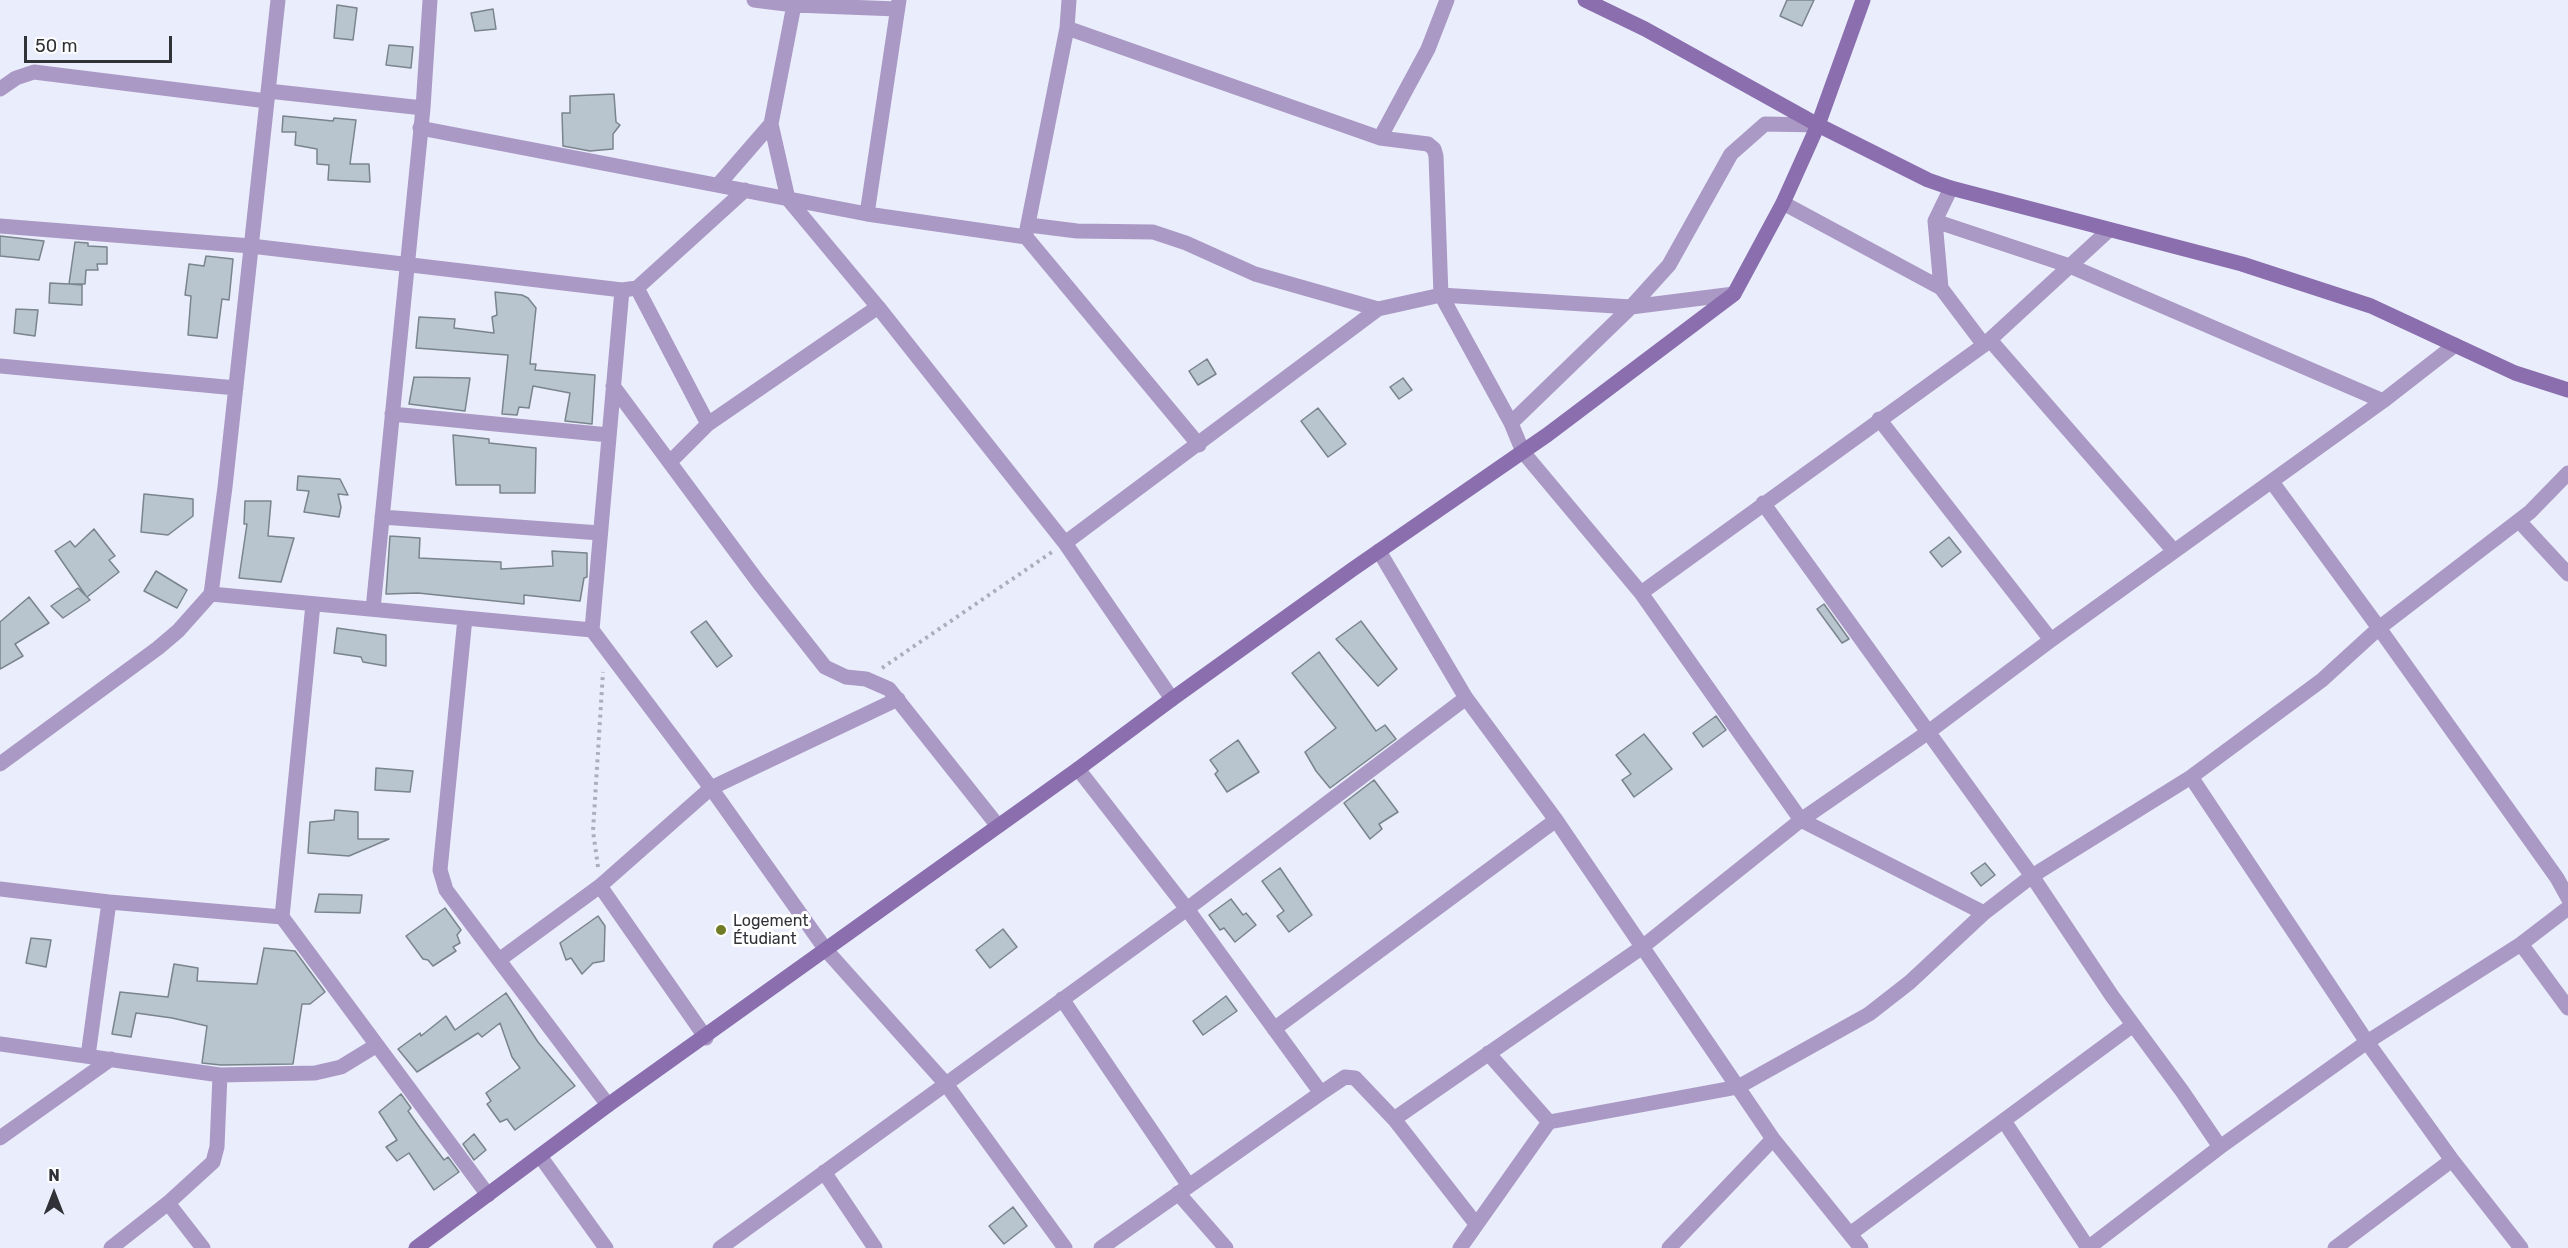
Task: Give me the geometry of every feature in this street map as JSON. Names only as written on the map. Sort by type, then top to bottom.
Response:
[{"type":"main road","points":[[1585,0],[1645,29],[1818,125],[1928,180],[2242,264],[2371,306],[2515,373],[2568,390]]},
{"type":"main road","points":[[416,1248],[608,1105],[706,1038],[1172,699],[1379,551],[1523,452],[1734,294],[1783,203],[1818,125],[1863,0]]},
{"type":"street","points":[[0,764],[158,648],[178,631],[211,594],[278,0]]},
{"type":"street","points":[[373,609],[423,108],[430,0]]},
{"type":"street","points":[[753,0],[794,5],[898,4],[867,214]]},
{"type":"street","points":[[1069,0],[1067,28],[1027,231],[1199,445]]},
{"type":"street","points":[[1380,138],[1428,49],[1447,0]]},
{"type":"street","points":[[794,5],[771,124],[788,200],[878,307],[1065,543],[1172,699]]},
{"type":"street","points":[[1067,28],[1380,138],[1428,144],[1434,149],[1441,295],[1511,423],[1523,452],[1641,593],[1801,820],[1984,913]]},
{"type":"street","points":[[0,89],[16,78],[34,72],[268,96],[423,108]]},
{"type":"street","points":[[718,185],[771,124]]},
{"type":"street","points":[[1511,423],[1631,307],[1669,265],[1731,154],[1765,124],[1818,125]]},
{"type":"street","points":[[420,129],[867,214],[1027,231],[1153,232],[1186,243],[1255,274],[1378,309]]},
{"type":"street","points":[[1941,288],[1935,220],[1951,188]]},
{"type":"street","points":[[0,226],[251,246],[622,290],[637,288],[745,190]]},
{"type":"street","points":[[1783,203],[1941,288],[1987,343],[2174,551]]},
{"type":"street","points":[[1935,220],[2070,266],[2383,401]]},
{"type":"street","points":[[1641,593],[1987,343],[2109,230]]},
{"type":"street","points":[[637,288],[708,424]]},
{"type":"street","points":[[592,630],[622,290]]},
{"type":"street","points":[[1065,543],[1378,309],[1441,295],[1631,307],[1734,294]]},
{"type":"street","points":[[671,462],[708,424],[878,307]]},
{"type":"street","points":[[1394,1119],[1641,948],[1801,820],[1927,733],[2383,401],[2455,345]]},
{"type":"street","points":[[0,366],[236,388]]},
{"type":"street","points":[[613,386],[759,583],[825,667],[846,677],[866,679],[889,688],[998,826]]},
{"type":"street","points":[[392,414],[609,435]]},
{"type":"street","points":[[1879,419],[2052,640]]},
{"type":"street","points":[[1460,1248],[1549,1122],[1738,1087],[1869,1014],[1910,982],[1984,913],[2032,876],[2191,777],[2322,680],[2379,628],[2518,521],[2568,473]]},
{"type":"street","points":[[2271,482],[2379,628],[2557,878],[2568,898]]},
{"type":"street","points":[[1763,503],[2032,876],[2220,1147]]},
{"type":"street","points":[[382,517],[600,533]]},
{"type":"street","points":[[2518,521],[2568,574]]},
{"type":"street","points":[[1379,551],[1466,698],[1556,820],[1773,1139],[1861,1248]]},
{"type":"street","points":[[211,594],[592,630],[711,788],[826,950],[946,1084],[1065,1248]]},
{"type":"street","points":[[313,604],[282,917],[488,1195]]},
{"type":"street","points":[[465,618],[440,870],[446,890],[608,1105]]},
{"type":"street","points":[[720,1248],[1187,909],[1466,698]]},
{"type":"street","points":[[499,960],[600,886],[711,788],[898,699]]},
{"type":"street","points":[[1078,769],[1187,909],[1321,1093]]},
{"type":"street","points":[[2191,777],[2367,1042],[2452,1160],[2521,1248]]},
{"type":"street","points":[[1274,1029],[1556,820]]},
{"type":"street","points":[[600,886],[706,1038]]},
{"type":"street","points":[[0,889],[109,902],[282,917]]},
{"type":"street","points":[[88,1056],[109,902]]},
{"type":"street","points":[[2004,1120],[2088,1248],[2220,1147],[2367,1042],[2521,944],[2568,908]]},
{"type":"street","points":[[2521,944],[2568,1008]]},
{"type":"street","points":[[1062,999],[1184,1189],[1226,1248]]},
{"type":"street","points":[[1850,1234],[2133,1024]]},
{"type":"street","points":[[0,1044],[220,1075],[315,1073],[342,1067],[376,1045]]},
{"type":"street","points":[[1488,1053],[1549,1122]]},
{"type":"street","points":[[0,1138],[111,1059]]},
{"type":"street","points":[[111,1248],[168,1203],[213,1162],[217,1147],[220,1075]]},
{"type":"street","points":[[1101,1248],[1321,1093],[1350,1076],[1394,1119],[1476,1224]]},
{"type":"street","points":[[1669,1248],[1773,1139]]},
{"type":"street","points":[[540,1156],[606,1248]]},
{"type":"street","points":[[2335,1248],[2452,1160]]},
{"type":"street","points":[[824,1172],[875,1248]]},
{"type":"street","points":[[168,1203],[203,1248]]},
{"type":"path","points":[[866,679],[1065,543]]},
{"type":"path","points":[[600,886],[593,831],[605,645]]},
{"type":"building","points":[[1787,0],[1814,0],[1802,26],[1780,16]]},
{"type":"building","points":[[337,5],[357,8],[353,40],[334,38]]},
{"type":"building","points":[[493,9],[496,29],[475,31],[471,13]]},
{"type":"building","points":[[389,45],[413,47],[411,68],[386,65]]},
{"type":"building","points":[[614,94],[616,122],[620,125],[613,134],[613,149],[590,151],[563,146],[562,113],[570,113],[570,96]]},
{"type":"building","points":[[283,116],[333,121],[334,118],[356,120],[350,164],[369,164],[370,182],[328,180],[329,165],[317,164],[317,149],[295,145],[296,132],[282,132]]},
{"type":"building","points":[[0,236],[44,241],[39,260],[0,256]]},
{"type":"building","points":[[75,242],[88,243],[88,246],[107,247],[107,264],[97,264],[98,270],[86,270],[85,284],[70,284],[82,285],[82,305],[49,303],[50,283],[69,284]]},
{"type":"building","points":[[206,256],[233,259],[229,300],[222,299],[217,338],[188,335],[191,296],[185,295],[189,264],[204,266]]},
{"type":"building","points":[[495,292],[522,295],[528,298],[536,308],[530,364],[536,364],[535,370],[595,375],[592,424],[565,421],[570,393],[533,386],[529,408],[519,407],[517,415],[502,414],[508,355],[416,348],[419,317],[455,319],[454,328],[494,333],[492,317],[497,315]]},
{"type":"building","points":[[16,309],[38,310],[35,336],[14,333]]},
{"type":"building","points":[[1207,359],[1216,374],[1198,385],[1189,371]]},
{"type":"building","points":[[414,377],[470,378],[465,411],[409,404]]},
{"type":"building","points":[[1403,378],[1412,390],[1399,399],[1390,387]]},
{"type":"building","points":[[1318,408],[1346,444],[1328,457],[1301,421]]},
{"type":"building","points":[[453,435],[489,439],[489,443],[536,448],[535,493],[500,493],[500,485],[456,485]]},
{"type":"building","points":[[298,476],[340,479],[348,495],[338,494],[341,507],[339,517],[304,512],[309,491],[297,490]]},
{"type":"building","points":[[144,494],[193,499],[193,516],[168,535],[141,532]]},
{"type":"building","points":[[245,501],[271,501],[268,536],[294,538],[281,582],[239,578],[247,524],[244,524]]},
{"type":"building","points":[[94,529],[115,556],[109,560],[119,572],[87,597],[90,600],[63,618],[51,606],[78,588],[86,596],[55,551],[70,541],[75,547]]},
{"type":"building","points":[[390,536],[420,538],[419,558],[501,562],[501,569],[553,566],[552,551],[587,553],[587,577],[584,578],[580,601],[524,595],[524,604],[418,593],[386,594]]},
{"type":"building","points":[[1949,537],[1961,552],[1942,567],[1930,552]]},
{"type":"building","points":[[156,571],[187,590],[177,608],[144,591]]},
{"type":"building","points":[[29,597],[49,623],[15,644],[23,656],[0,669],[0,622]]},
{"type":"building","points":[[1824,604],[1849,639],[1842,643],[1817,609]]},
{"type":"building","points":[[706,621],[732,656],[717,667],[691,632]]},
{"type":"building","points":[[1361,621],[1397,669],[1378,686],[1336,639]]},
{"type":"building","points":[[337,628],[386,635],[386,666],[363,662],[361,657],[334,653]]},
{"type":"building","points":[[1319,652],[1376,731],[1385,725],[1396,739],[1330,788],[1316,771],[1305,752],[1336,728],[1292,673]]},
{"type":"building","points":[[1716,716],[1726,730],[1703,747],[1693,733]]},
{"type":"building","points":[[1644,734],[1672,769],[1634,797],[1622,780],[1631,774],[1616,755]]},
{"type":"building","points":[[1238,740],[1259,772],[1227,792],[1215,774],[1218,771],[1210,760]]},
{"type":"building","points":[[376,768],[413,771],[410,792],[375,790]]},
{"type":"building","points":[[1374,780],[1398,812],[1379,824],[1382,829],[1370,839],[1344,803]]},
{"type":"building","points":[[335,810],[358,812],[358,839],[389,839],[349,856],[308,853],[310,822],[334,820]]},
{"type":"building","points":[[1985,863],[1995,875],[1981,886],[1971,873]]},
{"type":"building","points":[[1280,868],[1312,915],[1289,932],[1277,916],[1284,911],[1262,881]]},
{"type":"building","points":[[319,894],[362,895],[360,913],[315,912]]},
{"type":"building","points":[[1231,899],[1243,915],[1246,913],[1256,925],[1235,942],[1224,928],[1220,930],[1209,915]]},
{"type":"building","points":[[445,908],[461,930],[457,935],[460,943],[453,947],[456,951],[433,966],[428,960],[423,959],[406,936]]},
{"type":"building","points":[[598,916],[605,926],[604,961],[593,963],[582,974],[571,958],[566,960],[560,943]]},
{"type":"building","points":[[1003,929],[1017,947],[990,968],[976,950]]},
{"type":"building","points":[[31,938],[51,940],[46,967],[26,963]]},
{"type":"building","points":[[264,948],[295,951],[325,992],[310,1004],[302,1004],[293,1064],[202,1063],[207,1026],[172,1018],[136,1013],[131,1037],[112,1034],[120,992],[168,997],[174,964],[198,968],[197,981],[257,984]]},
{"type":"building","points":[[506,993],[538,1042],[575,1086],[515,1130],[507,1119],[500,1122],[487,1104],[491,1101],[486,1093],[520,1068],[512,1057],[500,1023],[482,1037],[478,1033],[417,1072],[398,1049],[420,1033],[421,1036],[446,1016],[455,1030]]},
{"type":"building","points":[[1226,996],[1237,1011],[1203,1035],[1193,1021]]},
{"type":"building","points":[[401,1094],[411,1108],[408,1111],[420,1128],[444,1160],[448,1157],[459,1172],[434,1190],[409,1153],[397,1161],[386,1147],[397,1140],[379,1112]]},
{"type":"building","points":[[474,1134],[486,1150],[474,1160],[463,1144]]},
{"type":"building","points":[[1013,1207],[1027,1226],[1004,1244],[989,1226]]},
{"type":"place","name":"Logement Étudiant","points":[[721,930]]}]
